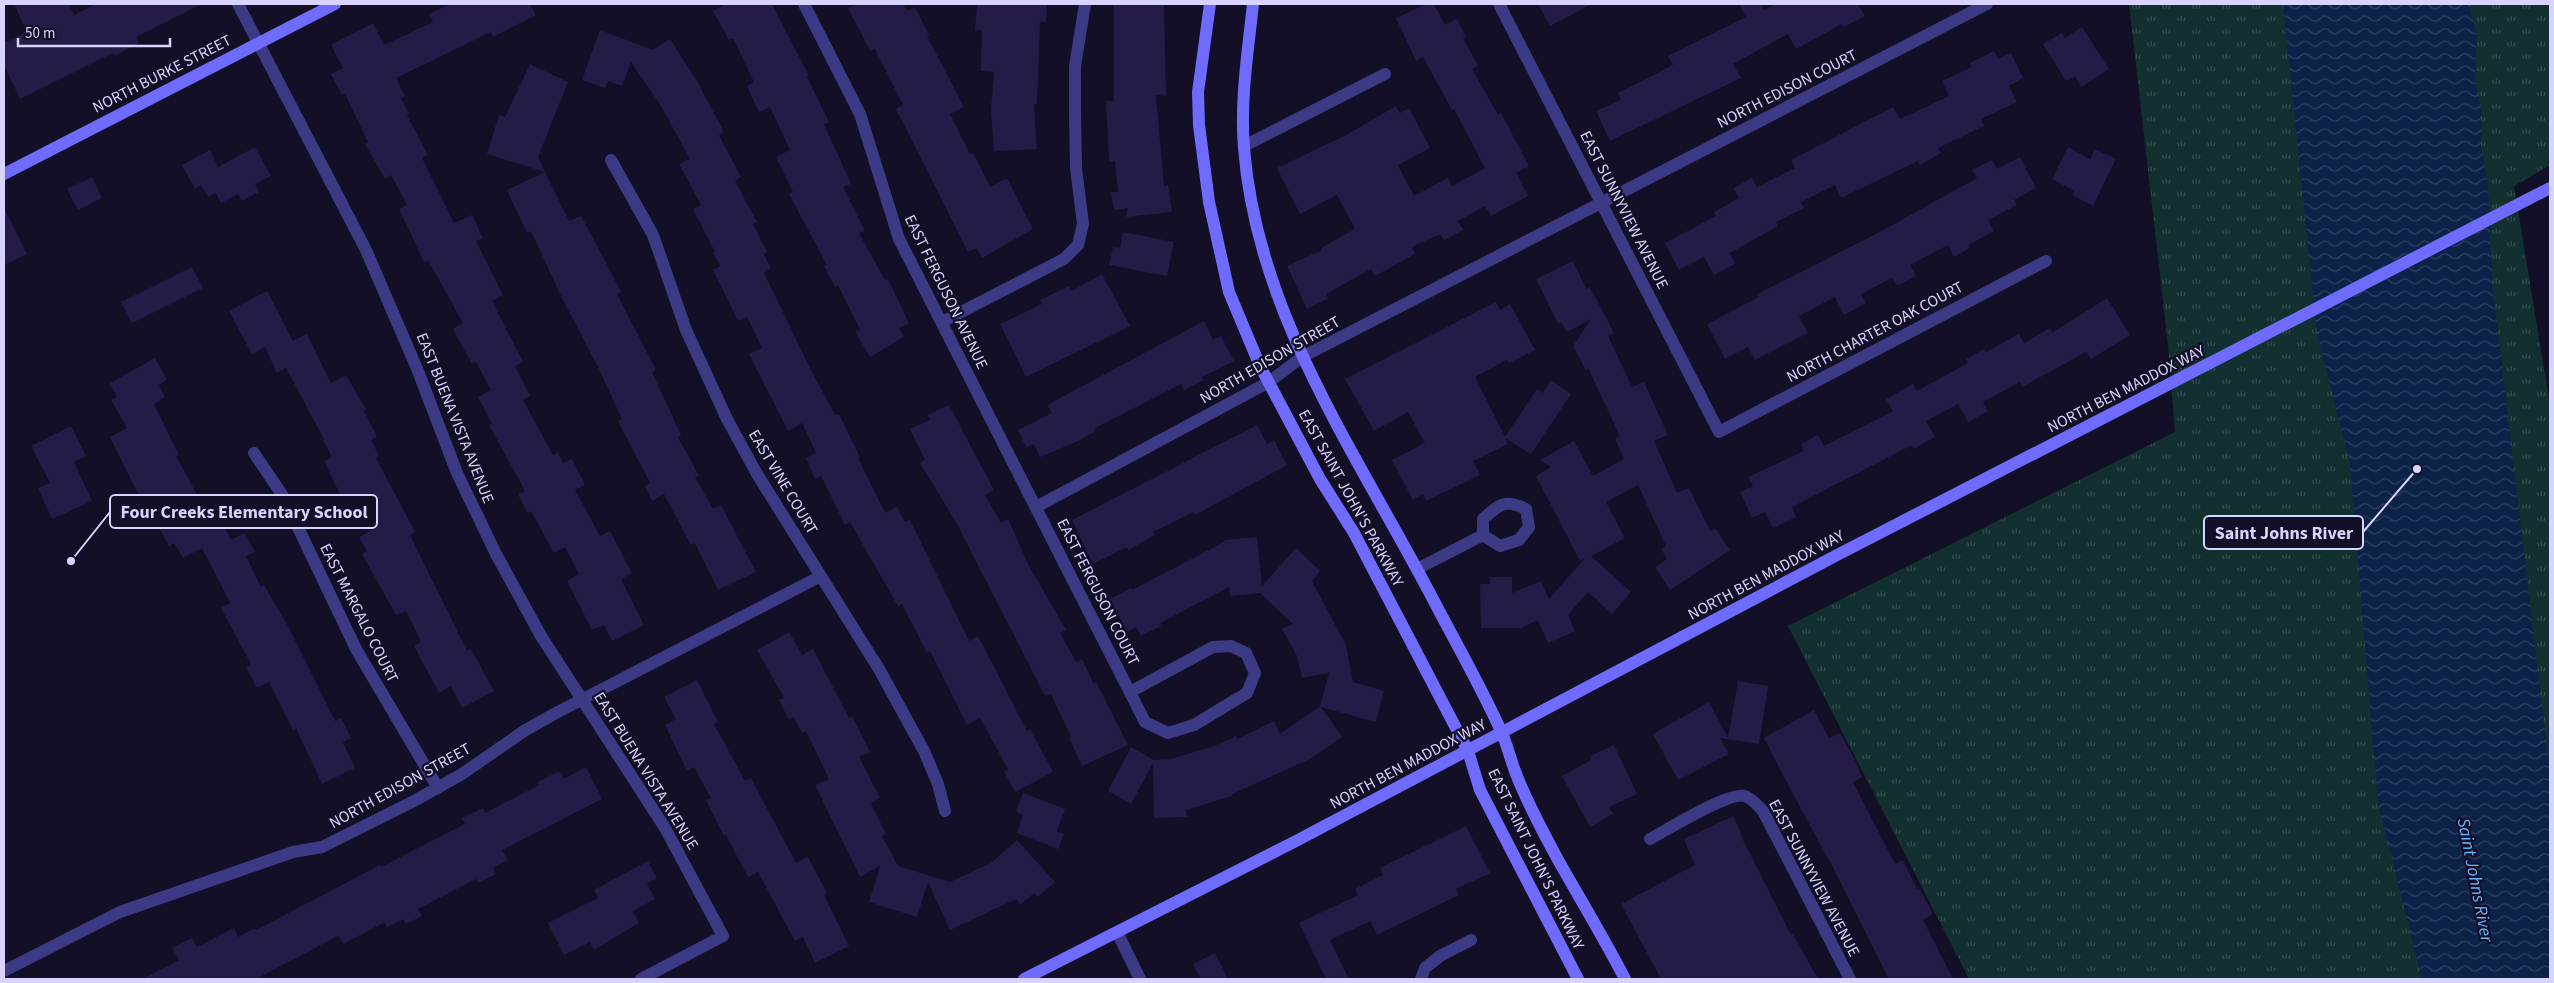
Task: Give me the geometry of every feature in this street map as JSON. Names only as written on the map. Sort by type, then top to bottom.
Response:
[{"type":"main road","name":"NORTH BURKE STREET","points":[[4,174],[335,4]]},
{"type":"main road","name":"EAST SAINT JOHN'S PARKWAY","points":[[1210,4],[1198,92],[1199,125],[1208,202],[1229,292],[1269,382],[1320,479],[1354,533],[1468,751],[1480,790],[1578,979]]},
{"type":"main road","name":"EAST SAINT JOHN'S PARKWAY","points":[[1253,4],[1244,93],[1244,146],[1250,197],[1262,253],[1276,295],[1302,357],[1417,569],[1502,733],[1515,772],[1554,850],[1625,979]]},
{"type":"main road","name":"NORTH BEN MADDOX WAY","points":[[1024,979],[1303,838],[1838,554],[2550,188]]},
{"type":"street","name":"EAST BUENA VISTA AVENUE","points":[[238,4],[366,250],[418,371],[457,473],[496,554],[541,636],[665,828],[723,936],[641,979]]},
{"type":"street","name":"EAST FERGUSON AVENUE","points":[[804,4],[860,114],[899,239],[1036,507]]},
{"type":"street","points":[[942,322],[1064,258],[1078,245],[1083,224],[1076,168],[1075,66],[1086,4]]},
{"type":"street","name":"EAST SUNNYVIEW AVENUE","points":[[1499,4],[1603,203],[1719,432]]},
{"type":"street","name":"NORTH EDISON COURT","points":[[1603,203],[1987,4]]},
{"type":"street","points":[[1244,146],[1386,74]]},
{"type":"street","name":"EAST VINE COURT","points":[[611,160],[653,235],[686,330],[727,420],[757,474],[879,669],[924,751],[938,784],[945,810]]},
{"type":"street","name":"NORTH EDISON STREET","points":[[1036,507],[1269,382],[1302,357],[1603,203]]},
{"type":"street","name":"NORTH CHARTER OAK COURT","points":[[1719,432],[2046,261]]},
{"type":"street","name":"EAST MARGALO COURT","points":[[254,453],[283,496],[356,649],[438,788]]},
{"type":"street","name":"EAST FERGUSON COURT","points":[[1036,507],[1145,722],[1168,733],[1194,725],[1247,692],[1255,673],[1246,653],[1231,646],[1213,647],[1130,692]]},
{"type":"street","name":"EAST SAINT JOHN'S PARKWAY","points":[[1417,569],[1482,535]]},
{"type":"street","name":"NORTH EDISON STREET","points":[[4,971],[120,912],[293,852],[322,847],[438,788],[462,774],[524,731],[582,699],[821,576]]},
{"type":"street","name":"EAST SUNNYVIEW AVENUE","points":[[1650,839],[1720,801],[1745,796],[1754,802],[1763,811],[1850,979]]},
{"type":"street","points":[[1117,932],[1140,979]]},
{"type":"street","points":[[1421,979],[1425,968],[1440,956],[1471,940]]},
{"type":"green space","points":[[2129,4],[2550,4],[2550,165],[2514,186],[2550,405],[2550,979],[1969,979],[1788,626],[2175,432],[2168,345]]},
{"type":"water","points":[[2283,4],[2469,4],[2477,36],[2475,79],[2481,107],[2481,146],[2488,185],[2492,281],[2550,775],[2550,979],[2422,979],[2378,804],[2350,463],[2317,335]]},
{"type":"building","points":[[14,4],[69,4],[74,15],[96,4],[202,4],[136,37],[139,43],[115,56],[113,53],[20,99],[4,65],[4,43],[27,32]]},
{"type":"building","points":[[450,4],[530,4],[536,15],[493,37],[491,32],[396,78],[405,96],[401,98],[409,114],[407,115],[428,155],[422,158],[454,223],[472,215],[483,238],[476,241],[503,295],[492,301],[523,362],[515,366],[530,396],[523,400],[553,455],[558,452],[563,463],[572,459],[585,485],[575,490],[600,536],[610,531],[632,573],[621,579],[644,625],[612,641],[604,625],[592,630],[567,581],[579,574],[565,547],[554,553],[531,511],[527,513],[518,494],[525,491],[489,425],[492,424],[478,397],[491,390],[476,362],[472,364],[453,329],[463,323],[428,260],[424,262],[399,209],[407,205],[391,175],[385,179],[365,144],[368,142],[345,94],[342,95],[331,74],[343,68],[331,45],[373,23],[384,45],[433,22],[429,14]]},
{"type":"building","points":[[726,4],[772,4],[809,76],[807,77],[829,122],[824,124],[851,184],[843,187],[865,231],[859,233],[885,280],[888,279],[909,323],[899,328],[904,337],[870,357],[855,331],[860,329],[838,285],[835,287],[824,266],[827,265],[789,194],[793,192],[776,157],[790,150],[770,107],[759,112],[747,86],[754,82],[733,38],[729,40],[713,11]]},
{"type":"building","points":[[857,4],[903,4],[907,11],[915,7],[929,35],[927,36],[964,107],[950,114],[970,154],[973,153],[990,187],[1007,178],[1033,229],[982,258],[977,248],[968,252],[896,109],[903,105],[875,49],[870,51],[848,8]]},
{"type":"building","points":[[977,4],[1047,4],[1046,22],[1040,22],[1037,104],[1034,104],[1037,149],[994,151],[991,110],[994,72],[981,71],[982,30],[975,30]]},
{"type":"building","points":[[1114,4],[1164,4],[1166,96],[1156,95],[1164,186],[1168,185],[1172,212],[1126,217],[1128,208],[1114,210],[1111,192],[1118,192],[1115,161],[1109,162],[1106,101],[1114,101]]},
{"type":"building","points":[[1426,4],[1434,4],[1445,25],[1457,19],[1466,37],[1463,38],[1478,66],[1472,69],[1498,115],[1501,113],[1529,166],[1516,173],[1528,196],[1491,216],[1485,206],[1458,221],[1463,230],[1444,240],[1440,234],[1412,247],[1415,254],[1375,276],[1371,269],[1326,294],[1329,298],[1307,309],[1287,266],[1322,250],[1321,248],[1355,229],[1337,195],[1300,214],[1277,168],[1346,135],[1396,106],[1400,113],[1409,108],[1430,148],[1398,165],[1414,196],[1448,178],[1452,186],[1485,168],[1454,109],[1452,110],[1423,57],[1416,61],[1396,18]]},
{"type":"building","points":[[1538,4],[1592,4],[1550,26]]},
{"type":"building","points":[[1739,4],[1761,4],[1764,10],[1776,4],[1858,4],[1865,16],[1843,27],[1842,24],[1796,49],[1788,34],[1733,64],[1741,78],[1610,141],[1596,111],[1621,100],[1618,93],[1673,65],[1668,56],[1746,17]]},
{"type":"building","points":[[2082,27],[2109,69],[2081,87],[2075,76],[2066,81],[2043,44],[2062,33],[2065,38]]},
{"type":"building","points":[[600,30],[653,50],[670,39],[697,81],[724,132],[719,135],[741,177],[735,181],[757,222],[753,224],[767,252],[764,254],[771,269],[764,273],[810,368],[835,415],[839,414],[885,513],[897,507],[905,522],[910,520],[969,641],[978,636],[1027,731],[1030,729],[1053,772],[1015,792],[1004,771],[1008,769],[980,718],[967,725],[930,651],[927,653],[902,604],[898,606],[850,522],[845,525],[821,476],[815,479],[806,458],[816,453],[802,423],[788,431],[749,354],[762,348],[747,317],[738,321],[713,270],[720,266],[693,209],[701,205],[679,164],[690,159],[661,106],[631,62],[622,86],[608,81],[605,88],[582,80]]},
{"type":"building","points":[[1994,51],[1998,59],[2011,53],[2023,78],[2009,86],[2017,102],[1981,119],[1984,126],[1938,148],[1941,153],[1920,165],[1918,161],[1841,198],[1835,185],[1801,202],[1804,208],[1776,222],[1778,226],[1730,253],[1735,264],[1714,275],[1704,257],[1679,270],[1665,243],[1716,216],[1714,212],[1739,198],[1734,188],[1752,178],[1757,187],[1795,168],[1791,160],[1893,107],[1900,119],[1949,96],[1942,81],[1972,67],[1970,63]]},
{"type":"building","points":[[530,64],[568,82],[538,157],[545,172],[487,154],[499,115],[505,117]]},
{"type":"building","points":[[255,147],[271,176],[255,184],[259,192],[242,201],[238,194],[221,203],[216,193],[208,197],[201,185],[195,189],[182,165],[210,150],[218,167]]},
{"type":"building","points":[[2068,147],[2090,159],[2095,149],[2116,159],[2093,206],[2072,195],[2074,191],[2052,179]]},
{"type":"building","points":[[2020,157],[2036,188],[2014,200],[2017,205],[1988,220],[1994,231],[1968,245],[1970,248],[1954,257],[1948,245],[1910,265],[1916,276],[1897,286],[1892,278],[1861,294],[1866,303],[1844,315],[1835,297],[1799,316],[1808,333],[1755,360],[1748,347],[1725,359],[1707,324],[1759,297],[1757,294],[1876,234],[1977,178],[1972,170],[1992,160],[1997,169]]},
{"type":"building","points":[[545,172],[569,221],[581,216],[602,255],[621,292],[617,294],[656,370],[652,372],[681,435],[678,437],[699,476],[695,477],[713,509],[721,505],[756,572],[718,590],[695,543],[691,545],[664,494],[652,501],[645,486],[650,483],[618,421],[622,419],[599,369],[562,298],[531,231],[527,233],[507,190]]},
{"type":"building","points":[[92,177],[102,198],[78,210],[67,189]]},
{"type":"building","points":[[4,208],[27,254],[4,265]]},
{"type":"building","points":[[1123,232],[1174,242],[1167,276],[1109,265],[1113,247],[1120,248]]},
{"type":"building","points":[[1573,261],[1586,289],[1590,287],[1614,333],[1608,336],[1632,387],[1644,382],[1668,435],[1654,441],[1677,493],[1689,488],[1710,531],[1715,528],[1730,550],[1670,590],[1655,567],[1667,559],[1661,549],[1666,546],[1638,485],[1606,502],[1625,538],[1591,556],[1631,592],[1612,614],[1588,592],[1568,615],[1575,631],[1548,643],[1538,620],[1521,628],[1481,628],[1480,584],[1490,584],[1490,577],[1512,577],[1512,593],[1541,581],[1549,599],[1585,558],[1580,561],[1536,476],[1551,467],[1540,460],[1574,441],[1593,476],[1624,459],[1615,439],[1620,436],[1588,368],[1586,371],[1573,346],[1591,319],[1567,332],[1561,322],[1558,324],[1536,279]]},
{"type":"building","points":[[192,267],[203,288],[132,323],[121,302]]},
{"type":"building","points":[[1102,274],[1130,326],[1026,377],[1000,324],[1042,304],[1040,300],[1069,286],[1072,291]]},
{"type":"building","points":[[267,291],[293,341],[307,334],[331,383],[346,375],[366,410],[364,411],[377,437],[371,440],[379,456],[376,458],[415,532],[410,535],[467,651],[471,649],[494,691],[462,708],[451,686],[439,693],[414,646],[421,642],[406,611],[396,615],[362,554],[367,551],[359,537],[374,529],[358,500],[346,507],[324,461],[332,457],[286,368],[277,373],[265,347],[252,354],[229,311]]},
{"type":"building","points":[[2107,298],[2130,335],[2091,359],[2086,352],[2022,387],[2020,382],[1983,402],[1988,411],[1968,422],[1958,404],[1926,421],[1935,437],[1914,449],[1912,445],[1792,507],[1796,517],[1773,528],[1765,512],[1752,518],[1740,492],[1753,486],[1748,477],[1804,451],[1801,444],[1818,435],[1824,446],[1893,411],[1886,399],[1913,384],[1917,391],[1968,363],[1966,359],[1984,349],[1986,352],[2019,334],[2024,343],[2050,328],[2052,333]]},
{"type":"building","points":[[1496,302],[1500,310],[1510,304],[1535,350],[1509,363],[1507,360],[1475,377],[1505,437],[1537,389],[1543,393],[1551,380],[1571,394],[1531,454],[1505,438],[1508,444],[1473,461],[1480,475],[1426,501],[1423,494],[1413,500],[1392,460],[1425,443],[1408,412],[1374,431],[1345,379]]},
{"type":"building","points":[[1204,321],[1213,340],[1221,336],[1234,361],[1202,377],[1203,380],[1184,390],[1181,384],[1095,428],[1096,431],[1078,441],[1040,457],[1034,444],[1026,447],[1018,430],[1052,413],[1047,405]]},
{"type":"building","points":[[155,358],[167,380],[159,385],[165,397],[154,404],[179,455],[176,456],[209,517],[217,513],[231,540],[245,533],[255,552],[246,556],[261,587],[264,585],[288,626],[335,721],[341,718],[351,738],[343,742],[355,768],[322,784],[296,728],[293,730],[269,682],[257,688],[246,667],[251,664],[221,608],[230,603],[202,548],[183,558],[174,543],[169,546],[155,520],[152,522],[110,437],[127,428],[111,400],[117,397],[110,383]]},
{"type":"building","points":[[949,405],[994,490],[985,495],[1001,523],[1008,519],[1028,564],[1066,630],[1060,633],[1076,662],[1082,659],[1094,684],[1096,682],[1128,745],[1082,766],[1051,694],[1045,696],[957,524],[920,463],[925,460],[910,429],[930,420],[927,415]]},
{"type":"building","points":[[1257,425],[1267,444],[1274,440],[1287,465],[1195,515],[1193,512],[1153,532],[1155,535],[1128,550],[1127,547],[1093,564],[1072,520]]},
{"type":"building","points":[[71,426],[86,456],[74,462],[92,501],[52,519],[38,488],[50,483],[31,446]]},
{"type":"building","points":[[1257,537],[1262,586],[1296,548],[1320,571],[1312,581],[1346,645],[1353,682],[1384,691],[1376,722],[1321,707],[1342,737],[1310,759],[1232,794],[1232,796],[1186,810],[1187,817],[1154,818],[1153,763],[1131,804],[1108,791],[1131,747],[1154,760],[1171,759],[1214,746],[1236,736],[1237,739],[1274,721],[1280,734],[1320,706],[1329,673],[1302,678],[1297,656],[1282,629],[1293,624],[1260,593],[1230,596],[1229,587],[1160,623],[1161,626],[1141,636],[1136,627],[1127,632],[1110,599],[1131,588],[1132,590],[1224,542],[1224,540]]},
{"type":"building","points":[[789,632],[802,655],[813,649],[849,718],[852,716],[870,752],[859,757],[880,798],[871,803],[886,834],[882,836],[898,866],[950,882],[991,863],[1017,840],[1055,882],[1038,897],[1034,893],[1020,905],[1016,899],[950,930],[928,882],[917,917],[869,902],[880,866],[860,877],[815,785],[829,779],[806,731],[802,733],[794,717],[789,720],[779,700],[784,698],[757,650]]},
{"type":"building","points":[[697,680],[718,722],[714,724],[745,781],[751,778],[796,863],[808,857],[827,893],[824,895],[849,946],[815,963],[803,937],[795,941],[758,872],[748,877],[706,800],[711,798],[694,767],[687,771],[665,725],[676,719],[664,697]]},
{"type":"building","points":[[1738,681],[1768,686],[1759,744],[1720,738],[1729,754],[1678,780],[1653,734],[1709,702],[1728,738]]},
{"type":"building","points":[[1814,710],[1829,738],[1840,733],[1854,758],[1862,777],[1853,782],[1895,864],[1903,860],[1917,889],[1919,888],[1933,914],[1923,920],[1953,979],[1889,979],[1838,877],[1764,738]]},
{"type":"building","points":[[1614,745],[1637,794],[1609,807],[1613,814],[1590,827],[1562,776],[1591,760],[1590,756]]},
{"type":"building","points":[[586,767],[602,799],[502,850],[508,860],[493,868],[496,874],[478,883],[476,879],[418,909],[422,916],[406,924],[403,919],[387,927],[385,922],[343,944],[338,936],[256,979],[143,979],[179,960],[172,948],[192,938],[197,947],[234,928],[238,937],[255,928],[256,930],[380,865],[381,867],[465,824],[462,818],[483,808],[485,813],[539,785],[538,782],[559,771],[563,779]]},
{"type":"building","points":[[1023,793],[1065,809],[1057,831],[1064,834],[1058,849],[1017,833],[1023,815],[1016,812]]},
{"type":"building","points":[[1733,816],[1741,836],[1791,935],[1793,934],[1818,979],[1661,979],[1621,904],[1695,865],[1684,839]]},
{"type":"building","points":[[1466,826],[1490,873],[1456,889],[1459,895],[1377,935],[1370,921],[1330,940],[1349,979],[1326,979],[1299,923],[1358,895],[1355,889],[1383,875],[1380,868]]},
{"type":"building","points":[[648,861],[657,878],[647,883],[655,899],[633,911],[639,923],[594,950],[590,942],[564,955],[548,923],[598,898],[594,890]]},
{"type":"building","points":[[1215,953],[1228,979],[1201,979],[1193,964]]},
{"type":"place","name":"Saint Johns River","points":[[2417,469]]},
{"type":"place","name":"Four Creeks Elementary School","points":[[71,561]]}]
